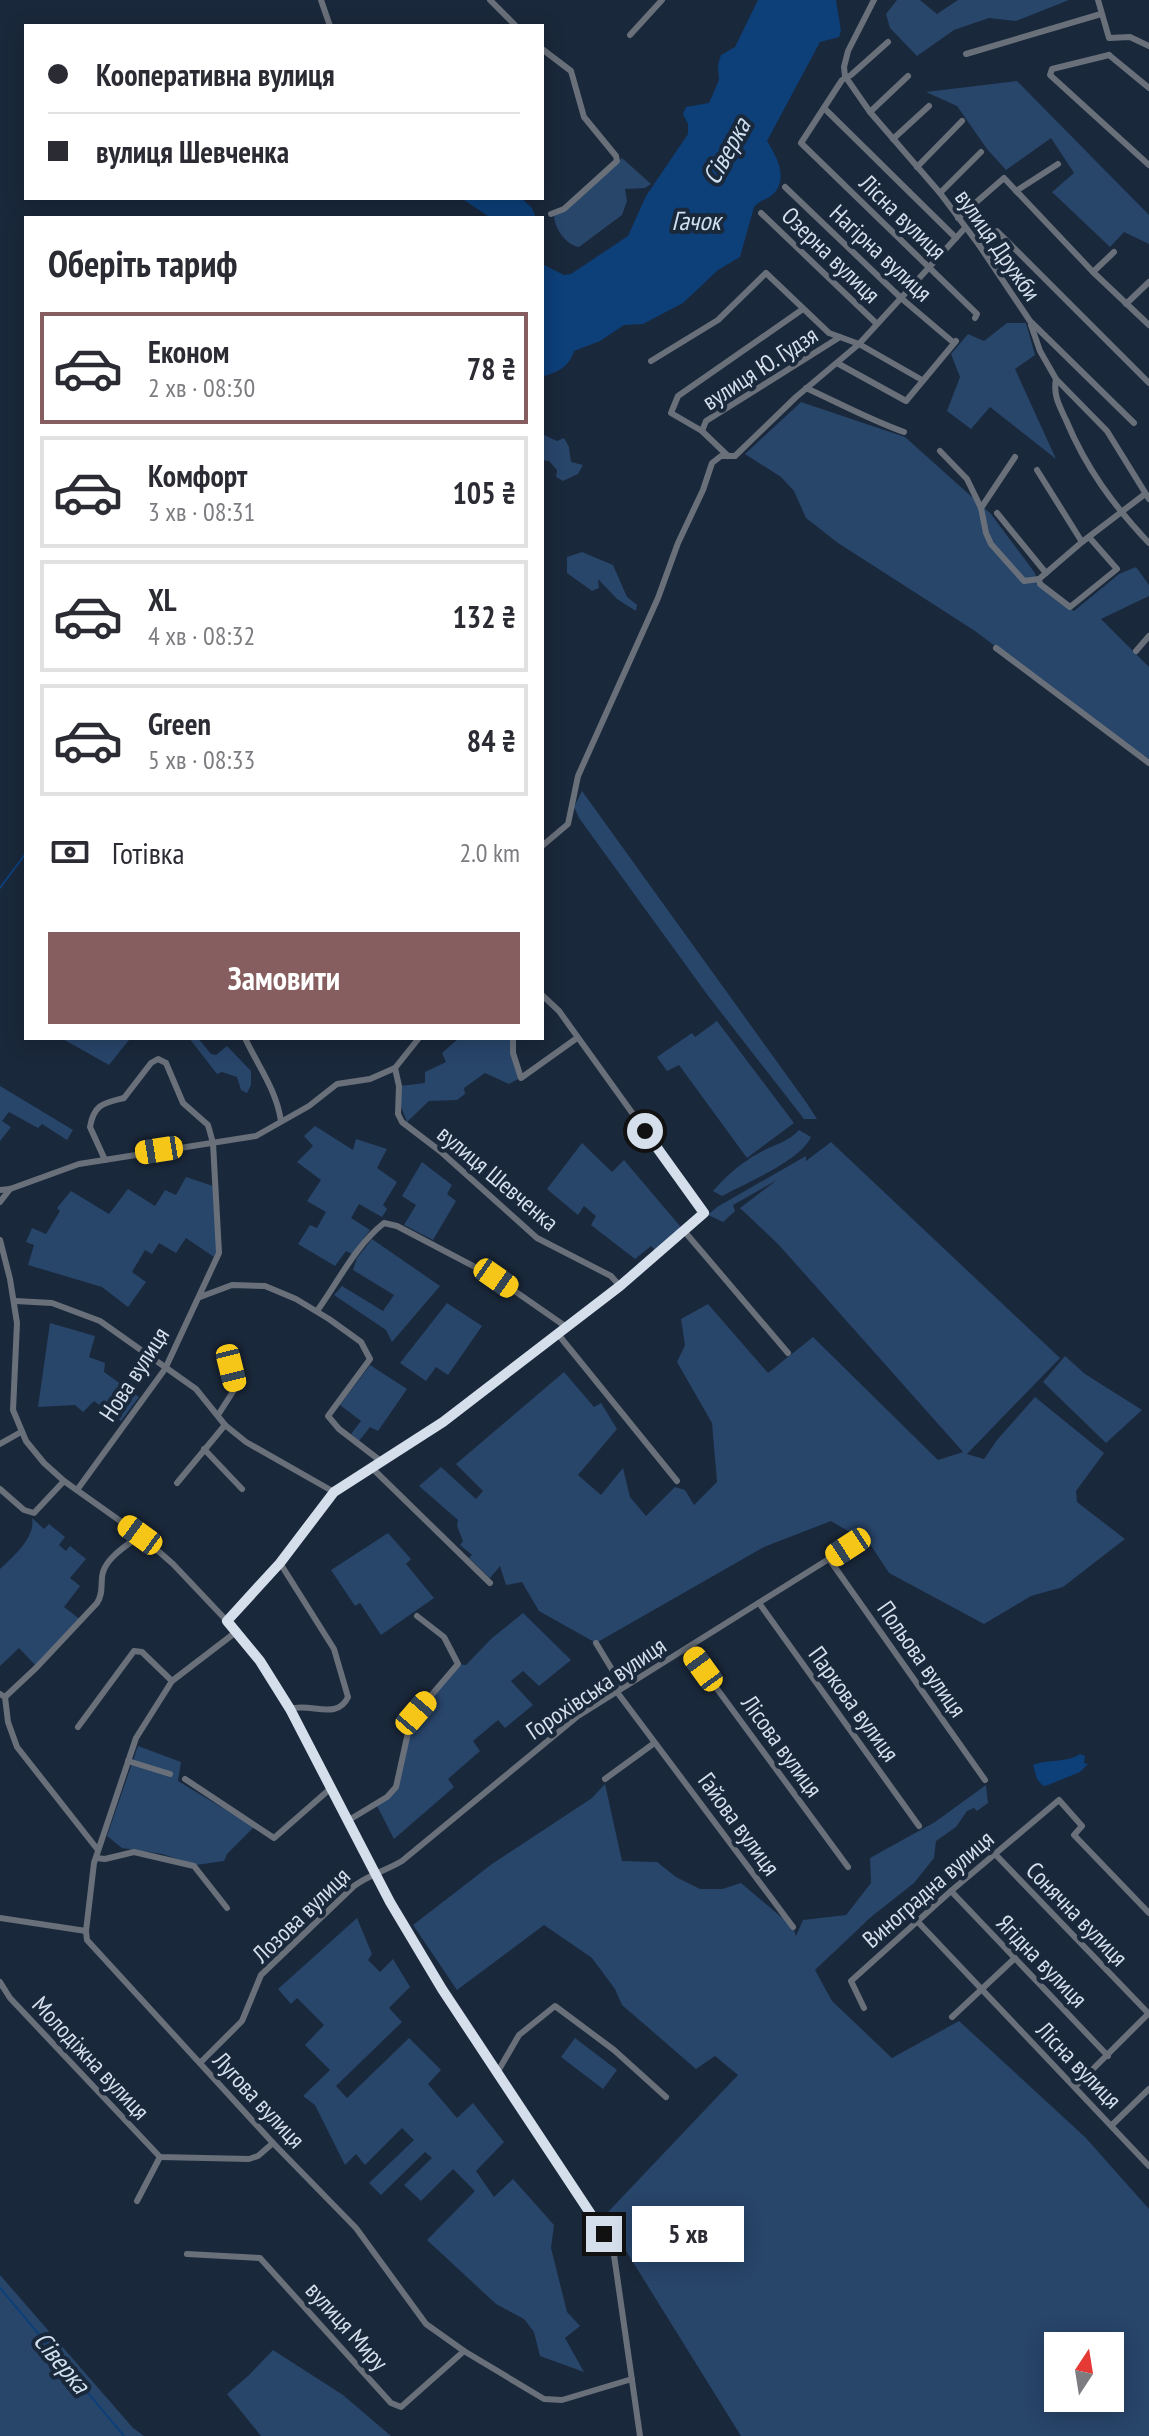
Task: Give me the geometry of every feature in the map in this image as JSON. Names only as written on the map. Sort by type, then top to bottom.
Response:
[{"type":"street","points":[[321,0],[329,24]]},
{"type":"street","points":[[490,0],[514,24]]},
{"type":"street","points":[[630,35],[662,0]]},
{"type":"street","points":[[874,0],[848,51],[845,76],[824,108],[956,238]]},
{"type":"street","points":[[1098,0],[1109,38],[1109,55]]},
{"type":"street","points":[[966,54],[1101,14]]},
{"type":"street","points":[[1109,38],[1130,37],[1149,46]]},
{"type":"street","points":[[845,76],[851,75],[888,42]]},
{"type":"street","points":[[544,51],[571,71],[584,117],[617,161],[564,209],[551,214]]},
{"type":"street","points":[[1109,55],[1149,88]]},
{"type":"street","points":[[1109,55],[1052,69],[1050,75],[1149,165]]},
{"type":"street","name":"вулиця Дружби","points":[[845,76],[870,112],[940,193],[1030,321],[1134,423]]},
{"type":"street","points":[[870,112],[908,76]]},
{"type":"street","points":[[893,139],[929,106]]},
{"type":"street","name":"Лісна вулиця","points":[[824,108],[801,143],[977,314],[975,318]]},
{"type":"street","points":[[917,167],[962,121]]},
{"type":"street","points":[[940,193],[981,152]]},
{"type":"street","points":[[1016,191],[1058,164]]},
{"type":"street","points":[[958,218],[1002,177],[1149,325]]},
{"type":"street","name":"Нагірна вулиця","points":[[785,187],[900,299],[955,342],[922,380]]},
{"type":"street","name":"Озерна вулиця","points":[[761,213],[877,324]]},
{"type":"street","points":[[544,844],[568,824],[578,776],[658,598],[678,543],[716,457],[735,456],[806,388],[859,344],[965,228]]},
{"type":"street","points":[[979,245],[997,231],[1149,383]]},
{"type":"street","points":[[1093,272],[1114,252]]},
{"type":"street","points":[[651,361],[718,320],[766,273],[829,333],[859,344],[922,380],[906,401],[837,363]]},
{"type":"street","points":[[1126,304],[1149,282]]},
{"type":"street","points":[[728,456],[702,431],[671,413],[678,396],[803,309]]},
{"type":"street","points":[[940,451],[967,479],[981,508],[991,544],[1024,581],[1039,579],[1082,542],[1147,496],[1107,431],[1056,379],[1040,351],[1030,321]]},
{"type":"street","name":"вулиця Ю. Гудзя","points":[[702,431],[706,421],[840,336]]},
{"type":"street","points":[[1056,379],[1053,391],[1080,455],[1121,513],[1149,543]]},
{"type":"street","points":[[806,388],[874,422],[904,432]]},
{"type":"street","points":[[981,508],[1015,457]]},
{"type":"street","points":[[1037,470],[1082,542]]},
{"type":"street","points":[[997,513],[1046,573]]},
{"type":"street","points":[[1039,579],[1040,584],[1070,607],[1117,569],[1089,537]]},
{"type":"street","points":[[1136,651],[1149,636]]},
{"type":"street","points":[[996,648],[1149,763]]},
{"type":"street","points":[[227,1621],[280,1563],[334,1492],[443,1422],[620,1286],[704,1213],[559,1011],[544,997]]},
{"type":"street","points":[[513,1040],[513,1053],[521,1078],[577,1038]]},
{"type":"street","points":[[246,1040],[271,1084],[281,1121]]},
{"type":"street","points":[[0,1190],[79,1164],[256,1136],[309,1106],[337,1084],[370,1079],[395,1068],[417,1040]]},
{"type":"street","points":[[105,1160],[90,1123],[102,1103],[124,1098],[145,1069],[158,1059],[166,1063],[183,1103],[208,1125],[213,1143],[219,1253],[200,1297]]},
{"type":"street","name":"вулиця Шевченка","points":[[395,1068],[399,1086],[398,1114],[402,1122],[440,1151],[537,1238],[611,1276],[620,1286]]},
{"type":"street","points":[[0,1202],[10,1189]]},
{"type":"street","points":[[317,1311],[372,1232],[384,1223],[397,1226],[496,1278],[565,1326]]},
{"type":"street","points":[[685,1232],[788,1353]]},
{"type":"street","points":[[0,1240],[15,1301],[18,1336],[12,1397],[21,1432],[31,1450],[64,1481],[140,1535],[191,1582],[260,1661],[290,1709],[375,1874],[442,1989],[599,2223],[614,2255],[640,2436]]},
{"type":"street","points":[[207,1281],[217,1289]]},
{"type":"street","points":[[200,1297],[232,1285],[265,1286],[317,1311],[361,1342],[370,1359],[328,1416],[339,1429],[382,1462]]},
{"type":"street","name":"Нова вулиця","points":[[77,1490],[165,1369],[200,1297]]},
{"type":"street","points":[[15,1301],[52,1303],[100,1321],[196,1389],[225,1425],[246,1442],[334,1492]]},
{"type":"street","points":[[557,1333],[677,1481]]},
{"type":"street","points":[[218,1415],[236,1387],[231,1368]]},
{"type":"street","points":[[177,1483],[225,1425]]},
{"type":"street","points":[[0,1444],[21,1432]]},
{"type":"street","points":[[204,1449],[242,1489]]},
{"type":"street","points":[[372,1468],[490,1583]]},
{"type":"street","points":[[0,1489],[24,1510],[34,1513],[64,1481]]},
{"type":"street","points":[[98,1850],[17,1747],[2,1696],[37,1667],[97,1603],[102,1595],[107,1563],[140,1535]]},
{"type":"street","name":"Горохівська вулиця","points":[[375,1874],[402,1861],[578,1716],[848,1547]]},
{"type":"street","name":"Польова вулиця","points":[[829,1559],[985,1780]]},
{"type":"street","points":[[280,1563],[334,1649],[348,1697],[346,1704],[331,1711],[301,1706],[290,1709]]},
{"type":"street","name":"Паркова вулиця","points":[[759,1603],[919,1826]]},
{"type":"street","points":[[349,1820],[387,1797],[396,1787],[411,1719],[458,1664],[444,1637],[417,1616]]},
{"type":"street","points":[[0,1918],[86,1931],[98,1850],[136,1738],[172,1681],[236,1632]]},
{"type":"street","name":"Гайова вулиця","points":[[596,1643],[653,1744],[670,1761],[793,1927]]},
{"type":"street","name":"Лісова вулиця","points":[[687,1648],[848,1867]]},
{"type":"street","points":[[78,1727],[134,1651],[142,1652],[172,1681]]},
{"type":"street","points":[[605,1779],[653,1744]]},
{"type":"street","points":[[128,1761],[170,1774]]},
{"type":"street","points":[[185,1779],[274,1838],[331,1788]]},
{"type":"street","name":"Виноградна вулиця","points":[[864,2008],[851,1981],[1059,1800],[1082,1826],[1074,1835],[1149,1913]]},
{"type":"street","points":[[96,1858],[134,1852],[194,1866],[227,1908]]},
{"type":"street","name":"Сонячна вулиця","points":[[995,1854],[1149,2014]]},
{"type":"street","name":"Лозова вулиця","points":[[200,2063],[242,2021],[261,1975],[354,1886],[375,1874]]},
{"type":"street","name":"Ягідна вулиця","points":[[951,1891],[1108,2056]]},
{"type":"street","name":"Лісна вулиця","points":[[918,1922],[1148,2164]]},
{"type":"street","name":"Лугова вулиця","points":[[86,1931],[87,1940],[273,2143],[356,2228],[383,2262],[420,2319],[464,2351],[544,2399],[562,2400],[632,2379]]},
{"type":"street","points":[[952,2017],[1015,1958]]},
{"type":"street","name":"Молодіжна вулиця","points":[[0,1982],[10,1998],[160,2157]]},
{"type":"street","points":[[497,2073],[519,2035],[555,2006],[614,2050],[666,2097]]},
{"type":"street","points":[[1075,2087],[1149,2014]]},
{"type":"street","points":[[1112,2125],[1149,2089]]},
{"type":"street","points":[[137,2201],[160,2157],[249,2159],[258,2156],[273,2143]]},
{"type":"street","name":"вулиця Миру","points":[[187,2254],[260,2258],[391,2403],[401,2407],[464,2351]]},
{"type":"shaded area","points":[[897,0],[920,0],[937,14],[958,0],[1069,0],[1016,21],[989,18],[954,30],[917,56],[890,28],[886,14]]},
{"type":"shaded area","points":[[1017,81],[1149,215],[1149,244],[1124,232],[1110,247],[1052,192],[1074,173],[1051,138],[1006,170],[957,106],[926,92]]},
{"type":"shaded area","points":[[622,158],[651,184],[645,188],[625,189],[627,201],[622,215],[579,247],[570,243],[558,230],[554,215],[566,211]]},
{"type":"shaded area","points":[[1007,323],[1026,323],[1035,355],[1015,369],[1056,459],[990,407],[971,429],[947,411],[960,377],[951,354],[968,334],[984,341]]},
{"type":"shaded area","points":[[801,402],[905,437],[991,514],[1035,573],[1038,585],[1074,611],[1119,574],[1136,567],[1149,585],[1149,596],[1101,619],[1149,667],[1149,759],[975,631],[838,543],[806,518],[794,491],[781,477],[745,454]]},
{"type":"shaded area","points":[[544,435],[557,441],[564,438],[571,462],[583,465],[578,474],[563,481],[556,477],[557,470],[549,461],[544,460]]},
{"type":"shaded area","points":[[582,552],[613,565],[627,597],[637,605],[636,611],[617,599],[598,579],[599,588],[592,591],[567,573],[567,557]]},
{"type":"shaded area","points":[[582,791],[817,1119],[804,1119],[709,997],[579,818],[574,807]]},
{"type":"shaded area","points":[[717,1021],[794,1123],[747,1158],[679,1065],[667,1071],[657,1057],[692,1033],[695,1037]]},
{"type":"shaded area","points":[[65,1040],[129,1040],[109,1065]]},
{"type":"shaded area","points":[[191,1040],[200,1040],[211,1054],[216,1055],[227,1046],[251,1071],[251,1085],[247,1093],[241,1090],[237,1077],[222,1072],[217,1074]]},
{"type":"shaded area","points":[[457,1040],[511,1040],[520,1078],[509,1084],[485,1073],[464,1088],[465,1094],[457,1100],[429,1101],[407,1122],[400,1104],[400,1086],[425,1083],[425,1072],[446,1062],[442,1053]]},
{"type":"shaded area","points":[[0,1086],[73,1130],[67,1140],[42,1124],[38,1128],[9,1112],[2,1121],[11,1127],[0,1141]]},
{"type":"shaded area","points":[[315,1126],[353,1150],[356,1139],[387,1149],[377,1168],[397,1182],[383,1205],[387,1209],[382,1217],[359,1204],[351,1218],[370,1230],[352,1254],[346,1251],[335,1266],[298,1244],[310,1225],[317,1228],[326,1212],[307,1201],[321,1180],[297,1162],[313,1146],[304,1136]]},
{"type":"shaded area","points":[[799,1130],[811,1137],[796,1155],[722,1196],[713,1191],[746,1161],[785,1141]]},
{"type":"shaded area","points":[[831,1142],[1060,1358],[967,1454],[984,1459],[1035,1397],[1104,1453],[1076,1491],[1077,1502],[1125,1539],[1063,1587],[1031,1596],[984,1624],[889,1573],[870,1544],[831,1521],[764,1547],[596,1643],[539,1611],[522,1582],[506,1585],[500,1566],[490,1578],[460,1545],[463,1541],[458,1520],[419,1486],[441,1467],[476,1499],[483,1491],[456,1464],[564,1372],[594,1407],[601,1403],[617,1429],[578,1475],[601,1495],[623,1468],[630,1497],[646,1516],[675,1487],[685,1490],[694,1505],[717,1482],[712,1423],[677,1362],[685,1345],[681,1319],[708,1304],[768,1373],[813,1337],[938,1460],[963,1452],[779,1245],[740,1208],[777,1180],[733,1205],[735,1211],[723,1222],[708,1215],[806,1156],[806,1161]]},
{"type":"shaded area","points":[[582,1143],[612,1172],[624,1160],[685,1232],[659,1254],[651,1246],[635,1259],[591,1225],[596,1216],[584,1206],[578,1215],[547,1189]]},
{"type":"shaded area","points":[[422,1162],[452,1185],[447,1194],[456,1201],[433,1240],[404,1225],[416,1205],[402,1196]]},
{"type":"shaded area","points":[[186,1177],[213,1186],[217,1251],[214,1257],[186,1238],[176,1253],[159,1243],[152,1254],[145,1250],[132,1272],[146,1282],[128,1307],[102,1287],[28,1265],[34,1245],[26,1242],[32,1228],[46,1234],[60,1211],[57,1208],[71,1191],[109,1214],[128,1189],[155,1206],[165,1190],[176,1195]]},
{"type":"shaded area","points":[[372,1239],[440,1286],[392,1342],[386,1330],[334,1295],[342,1286],[383,1311],[394,1295],[353,1270],[357,1258]]},
{"type":"shaded area","points":[[447,1303],[482,1326],[448,1375],[436,1367],[426,1381],[400,1363]]},
{"type":"shaded area","points":[[50,1323],[95,1336],[89,1357],[105,1363],[104,1372],[139,1397],[121,1421],[94,1401],[83,1412],[75,1405],[38,1407]]},
{"type":"shaded area","points":[[1065,1356],[1085,1374],[1142,1410],[1106,1443],[1043,1382]]},
{"type":"shaded area","points":[[370,1365],[407,1389],[378,1431],[370,1427],[359,1441],[351,1434],[361,1421],[340,1405]]},
{"type":"shaded area","points":[[32,1518],[44,1529],[49,1524],[65,1537],[59,1545],[66,1551],[70,1546],[86,1559],[70,1578],[80,1586],[64,1607],[81,1620],[37,1667],[19,1648],[0,1666],[0,1569],[27,1539]]},
{"type":"shaded area","points":[[388,1533],[411,1559],[406,1564],[434,1598],[381,1635],[360,1603],[355,1606],[331,1570]]},
{"type":"shaded area","points":[[523,1613],[571,1660],[539,1686],[523,1671],[511,1681],[533,1705],[505,1728],[498,1720],[473,1741],[480,1751],[448,1779],[454,1787],[394,1839],[376,1804],[396,1787],[408,1728],[458,1664],[466,1665]]},
{"type":"shaded area","points":[[138,1746],[181,1762],[178,1781],[254,1827],[224,1861],[196,1865],[162,1854],[122,1848],[107,1836]]},
{"type":"shaded area","points":[[605,1784],[622,1861],[657,1862],[676,1877],[700,1889],[722,1889],[741,1883],[793,1927],[796,1936],[803,1920],[846,1915],[871,1883],[870,1858],[935,1822],[986,1785],[988,1803],[977,1811],[974,1808],[967,1811],[956,1827],[936,1841],[934,1858],[914,1883],[871,1917],[815,1970],[832,2001],[892,2058],[959,2021],[1085,2137],[1149,2209],[1149,2436],[741,2436],[618,2238],[608,2212],[738,2075],[715,2056],[696,2069],[622,2005],[615,1989],[592,1958],[544,1925],[457,1990],[413,1925],[492,1864],[592,1798]]},
{"type":"shaded area","points":[[357,1918],[372,1954],[368,1960],[380,1972],[393,1959],[410,1987],[389,2008],[402,2022],[336,2086],[347,2098],[409,2038],[441,2070],[428,2084],[457,2118],[473,2103],[504,2142],[476,2171],[494,2197],[513,2179],[554,2225],[551,2248],[567,2312],[580,2326],[565,2338],[584,2372],[540,2356],[534,2332],[524,2319],[496,2304],[427,2240],[475,2191],[453,2169],[421,2201],[404,2185],[432,2158],[425,2152],[381,2195],[369,2183],[414,2140],[402,2128],[365,2165],[356,2154],[345,2165],[315,2105],[303,2096],[330,2070],[305,2045],[324,2025],[297,1998],[291,2004],[278,1989]]},
{"type":"shaded area","points":[[575,2038],[617,2070],[603,2089],[561,2057]]},
{"type":"shaded area","points":[[0,2275],[133,2428],[144,2436],[0,2436]]},
{"type":"shaded area","points":[[273,2350],[343,2395],[391,2436],[261,2436],[227,2394]]},
{"type":"water","name":"Гачок","points":[[758,0],[836,0],[841,31],[839,37],[820,42],[767,141],[778,161],[780,183],[771,196],[754,207],[740,257],[718,270],[683,303],[643,324],[624,325],[600,341],[574,351],[565,366],[544,376],[544,265],[564,275],[571,274],[628,236],[646,196],[688,134],[688,124],[683,114],[686,107],[709,103],[719,80],[721,55],[735,47]]},
{"type":"water","points":[[464,200],[523,200],[535,216],[488,216]]},
{"type":"water","points":[[1080,1754],[1085,1756],[1084,1763],[1088,1764],[1080,1772],[1043,1786],[1037,1779],[1033,1765],[1070,1759]]},
{"type":"waterway","name":"Сіверка","points":[[0,888],[24,856]]},
{"type":"waterway","name":"Сіверка","points":[[0,2288],[124,2436]]},
{"type":"route","points":[[604,2234],[442,1989],[390,1902],[290,1709],[260,1661],[227,1621],[280,1563],[334,1492],[443,1422],[620,1286],[704,1213],[645,1131]]}]
